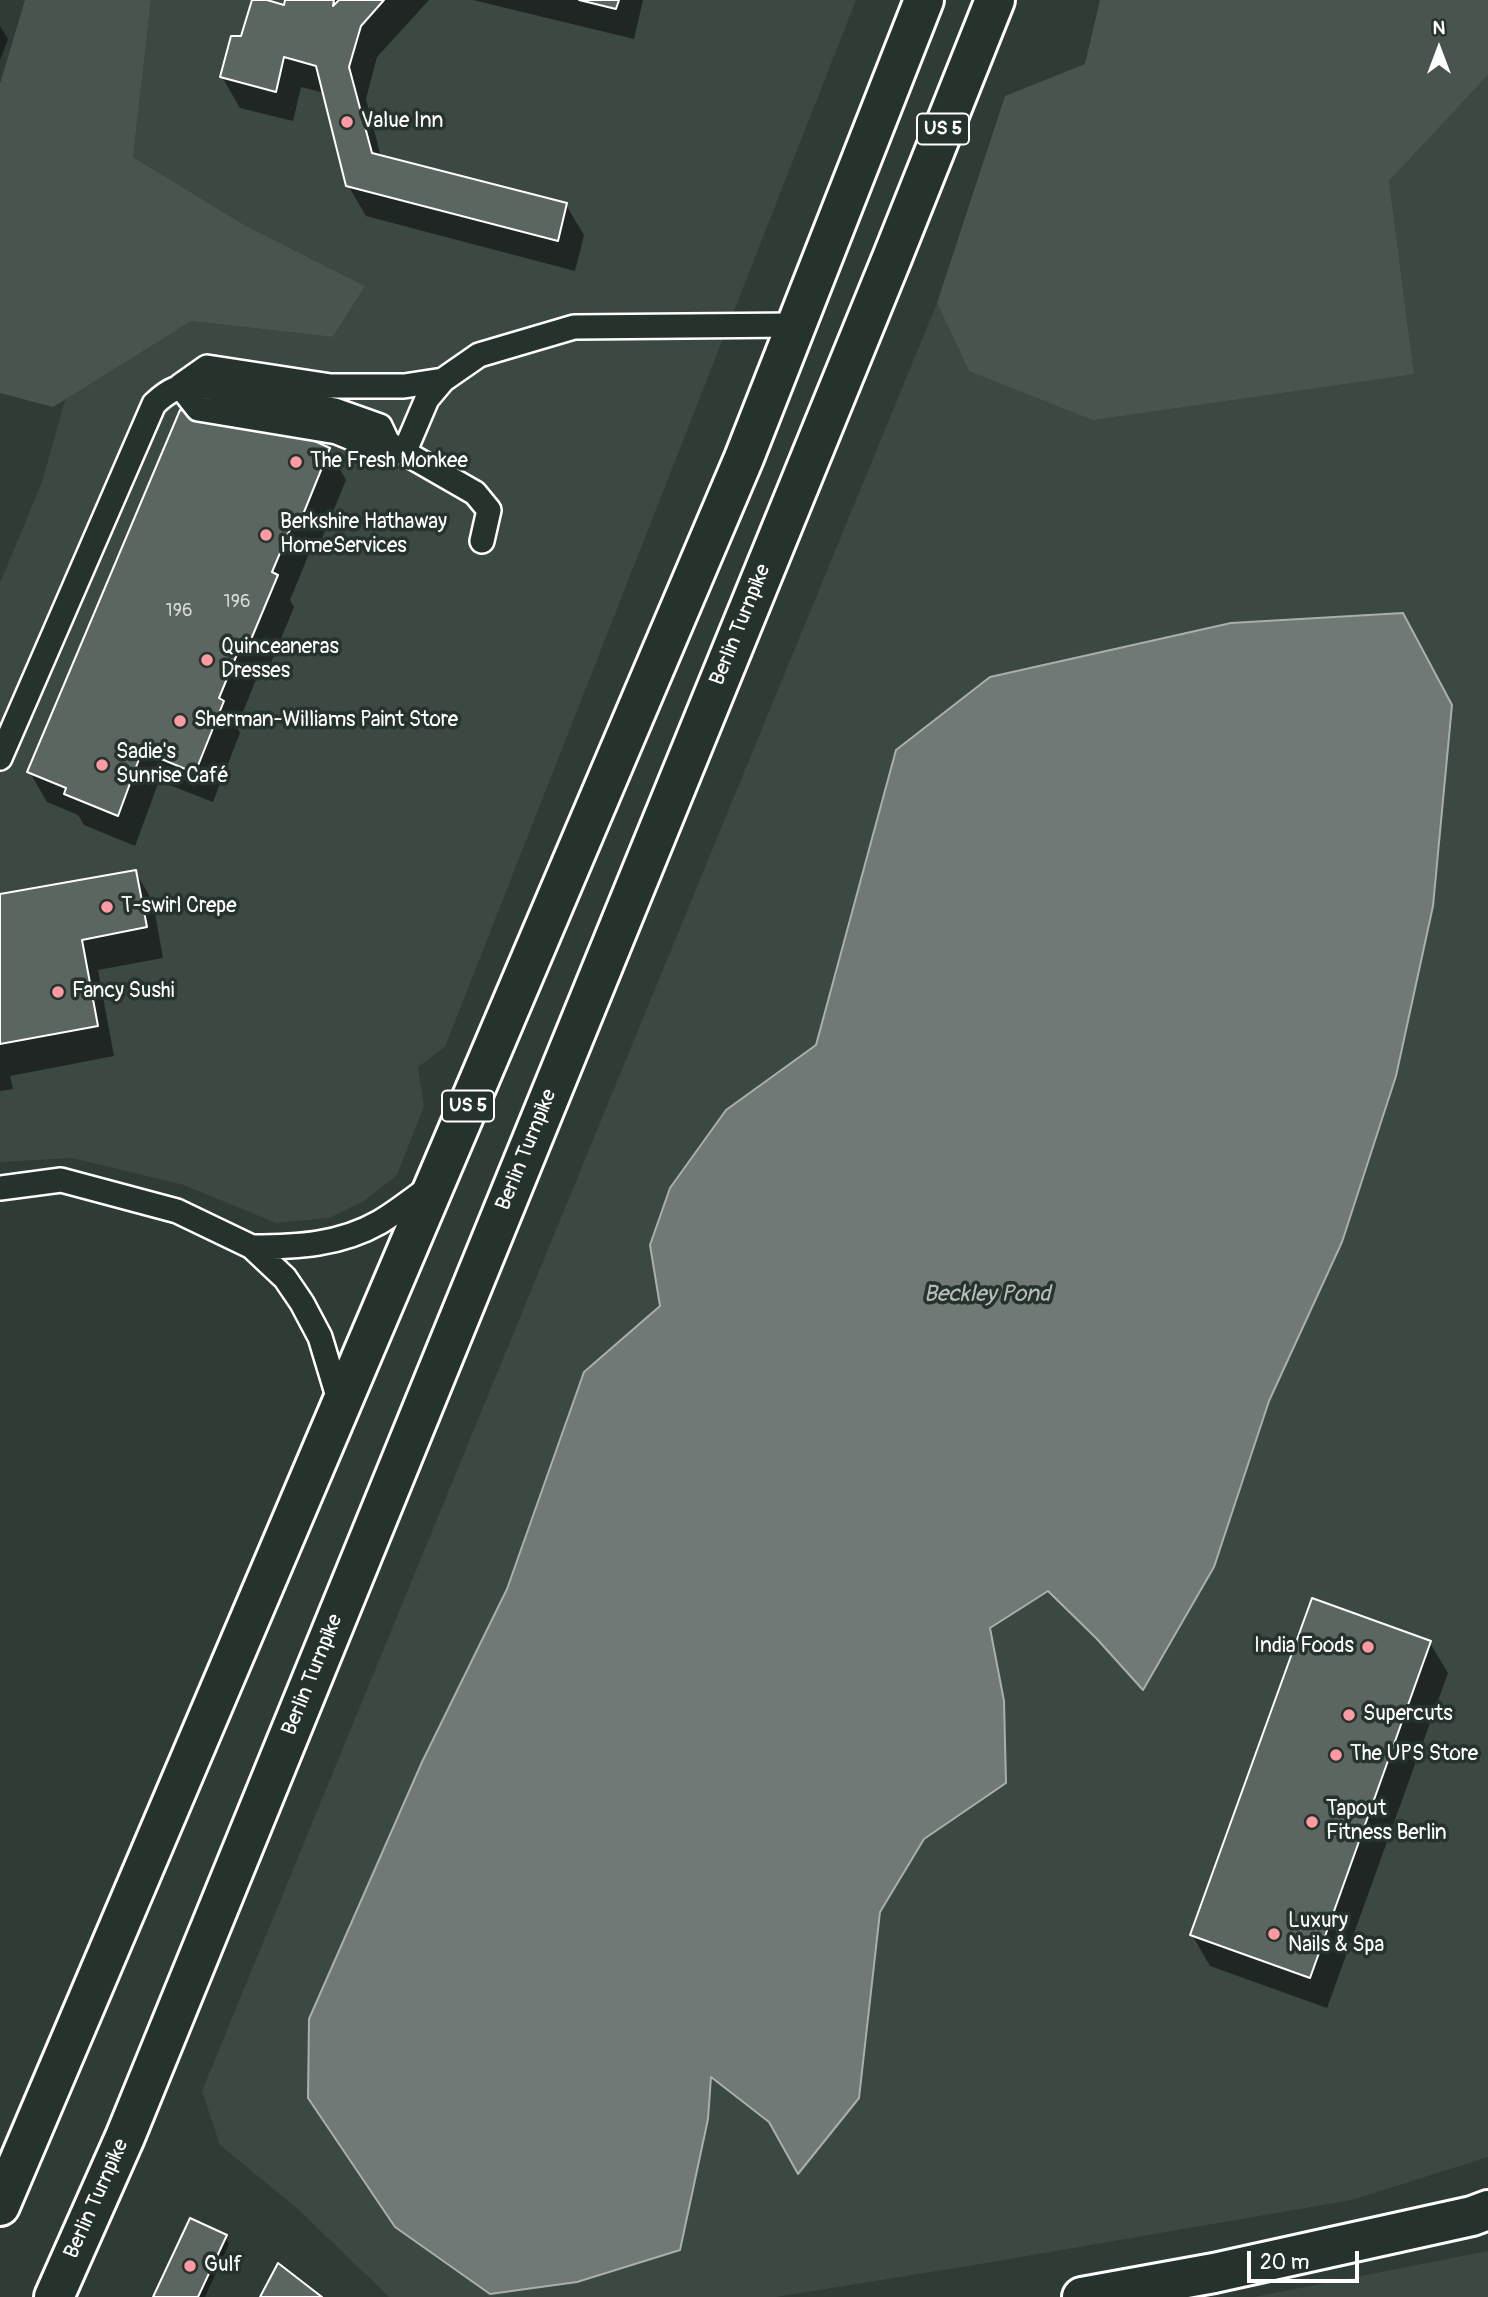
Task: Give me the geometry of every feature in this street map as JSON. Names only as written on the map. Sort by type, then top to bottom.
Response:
[{"type":"main road","name":"US 5","points":[[0,2206],[744,458],[924,0]]},
{"type":"main road","name":"Berlin Turnpike","points":[[54,2297],[125,2137],[995,0]]},
{"type":"main road","points":[[744,458],[799,485]]},
{"type":"main road","points":[[1082,2297],[1214,2273],[1472,2216],[1488,2210]]},
{"type":"lane","points":[[396,448],[427,399],[443,380],[479,355],[574,327],[796,326]]},
{"type":"lane","points":[[0,758],[154,404],[166,393],[206,367],[331,386],[404,386],[443,380]]},
{"type":"lane","points":[[180,386],[200,386],[335,411],[380,426],[396,448],[475,493],[489,510],[482,541]]},
{"type":"lane","points":[[0,1188],[61,1180],[177,1211],[252,1247],[285,1278],[302,1303],[330,1363],[341,1405]]},
{"type":"lane","points":[[252,1247],[297,1247],[336,1241],[380,1223],[435,1183]]},
{"type":"shaded area","points":[[25,0],[151,0],[133,157],[246,226],[365,286],[333,337],[191,321],[53,407],[0,393],[0,84]]},
{"type":"shaded area","points":[[151,0],[856,0],[445,1047],[418,1067],[424,1106],[397,1175],[364,1201],[329,1218],[276,1223],[184,1185],[72,1158],[0,1162],[0,583],[42,482],[67,393],[191,321],[333,337],[365,286],[246,226],[133,157]]},
{"type":"shaded area","points":[[1100,0],[1488,0],[1488,75],[1389,181],[1414,374],[1093,420],[969,371],[937,303],[1005,96],[1085,64]]},
{"type":"shaded area","points":[[1488,75],[1488,2157],[1352,2200],[776,2297],[389,2297],[299,2210],[220,2145],[202,2091],[937,303],[969,371],[1414,374],[1389,181]]},
{"type":"shaded area","points":[[1488,2251],[1488,2297],[1254,2297]]},
{"type":"water","name":"Beckley Pond","points":[[1403,613],[1452,705],[1433,906],[1396,1076],[1342,1242],[1269,1401],[1214,1567],[1143,1690],[1097,1639],[1048,1591],[990,1628],[1004,1701],[1006,1783],[924,1839],[880,1912],[859,2098],[798,2174],[769,2122],[711,2077],[708,2119],[680,2250],[577,2282],[490,2294],[395,2227],[308,2098],[309,2019],[422,1762],[507,1589],[584,1372],[660,1306],[650,1245],[670,1188],[726,1110],[816,1045],[896,750],[990,677],[1231,623]]},
{"type":"building","name":"Value Inn","points":[[252,0],[267,0],[284,5],[285,0],[334,0],[333,6],[339,0],[384,0],[361,26],[349,67],[372,153],[567,203],[558,241],[346,186],[316,66],[284,57],[276,92],[220,77],[231,36],[241,36]]},
{"type":"building","points":[[579,0],[619,0],[616,9]]},
{"type":"building","points":[[180,410],[288,429],[330,448],[300,522],[294,520],[272,572],[278,575],[247,649],[240,647],[219,698],[224,701],[195,773],[142,751],[118,816],[64,794],[66,788],[27,772]]},
{"type":"building","points":[[136,870],[147,927],[82,940],[98,1026],[0,1044],[0,894]]},
{"type":"building","points":[[1312,1598],[1431,1641],[1310,1978],[1190,1935]]},
{"type":"building","name":"Gulf","points":[[190,2218],[227,2235],[198,2297],[153,2297]]},
{"type":"building","points":[[278,2263],[322,2297],[260,2297]]},
{"type":"place","name":"Value Inn","points":[[347,122]]},
{"type":"place","name":"The Fresh Monkee","points":[[296,462]]},
{"type":"place","name":"Berkshire Hathaway HomeServices","points":[[266,535]]},
{"type":"place","name":"Quinceaneras Dresses","points":[[207,660]]},
{"type":"place","name":"Sherman-Williams Paint Store","points":[[180,721]]},
{"type":"place","name":"Sadie's Sunrise Café","points":[[102,765]]},
{"type":"place","name":"T-swirl Crepe","points":[[107,907]]},
{"type":"place","name":"Fancy Sushi","points":[[58,992]]},
{"type":"place","name":"India Foods","points":[[1368,1647]]},
{"type":"place","name":"Supercuts","points":[[1349,1715]]},
{"type":"place","name":"The UPS Store","points":[[1336,1755]]},
{"type":"place","name":"Tapout Fitness Berlin","points":[[1312,1822]]},
{"type":"place","name":"Luxury Nails & Spa","points":[[1274,1934]]},
{"type":"place","name":"Gulf","points":[[190,2266]]}]
